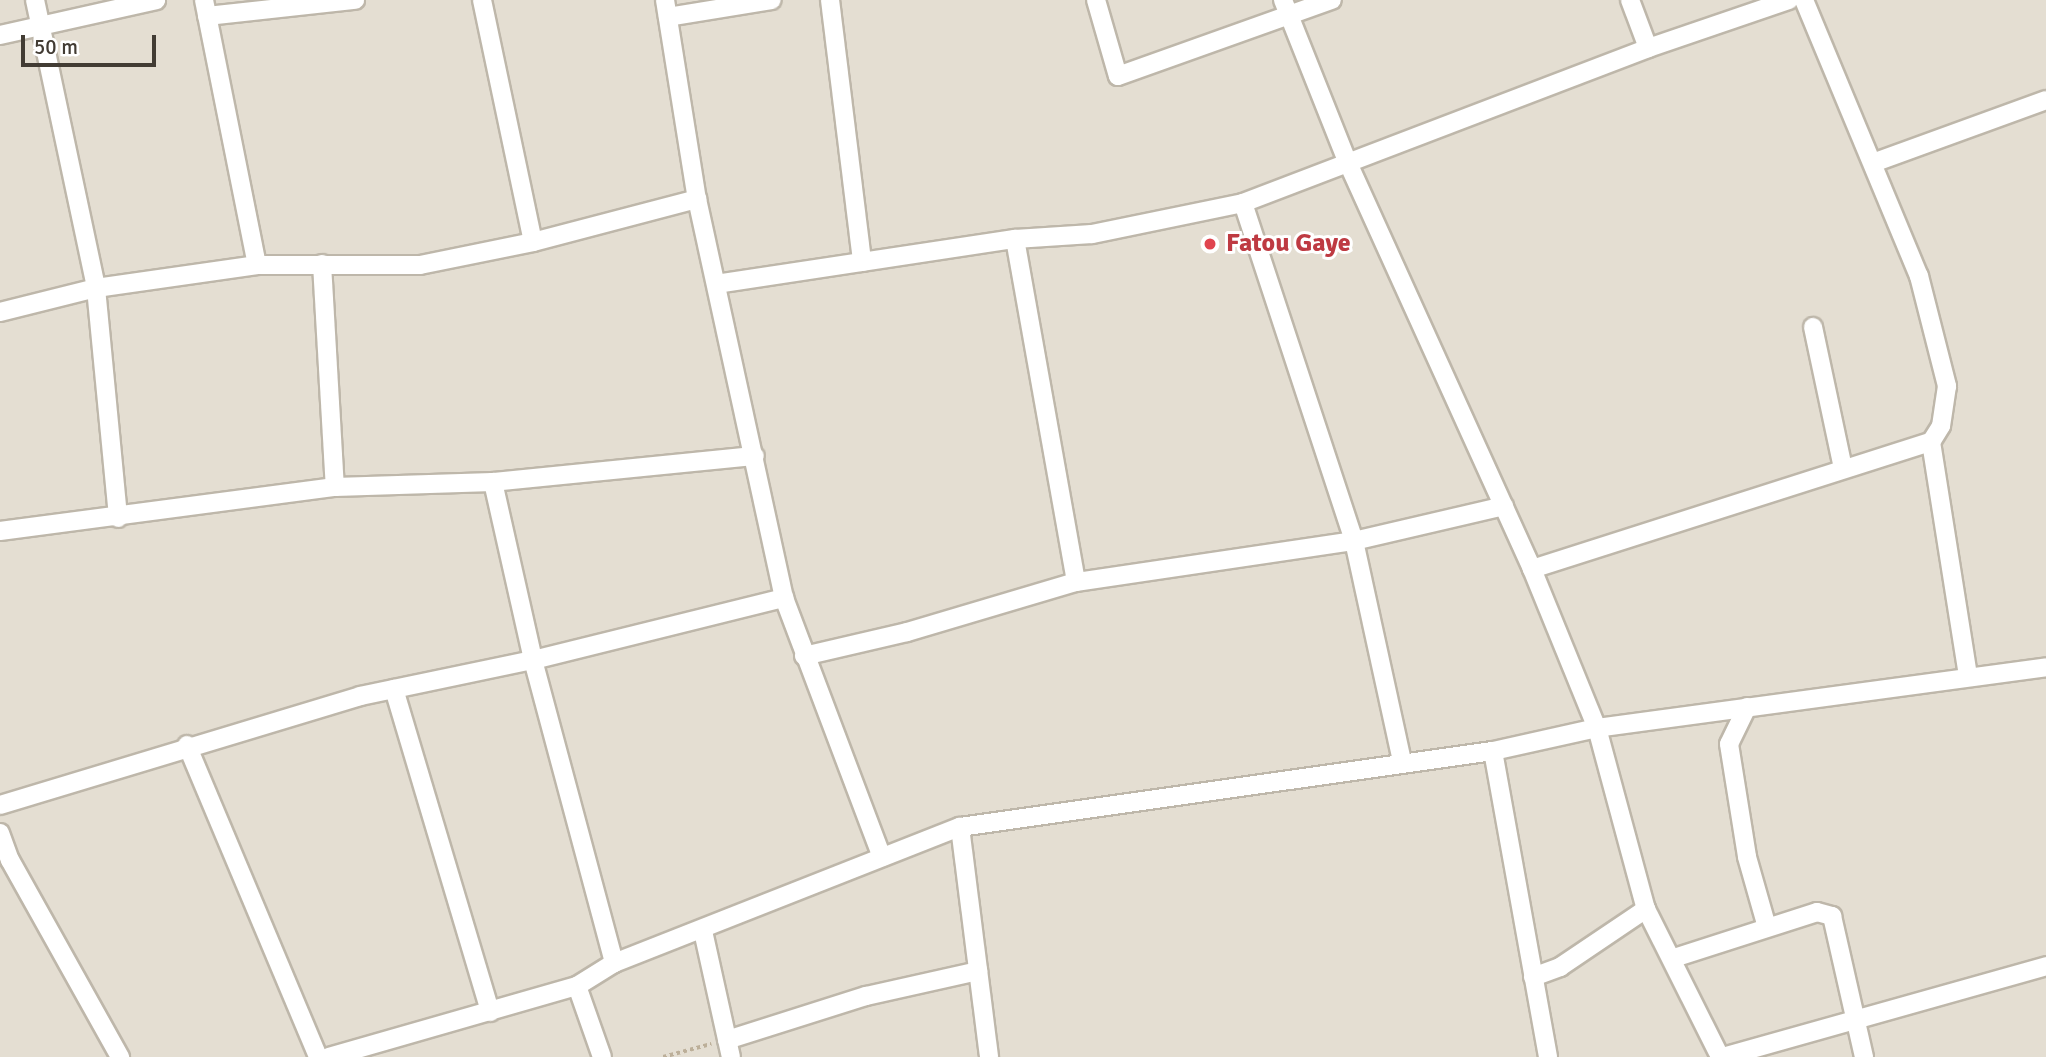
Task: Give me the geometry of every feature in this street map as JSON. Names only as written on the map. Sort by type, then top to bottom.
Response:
[{"type":"street","points":[[35,0],[96,288],[118,518]]},
{"type":"street","points":[[0,35],[156,0]]},
{"type":"street","points":[[257,265],[205,8],[355,0]]},
{"type":"street","points":[[482,0],[533,242]]},
{"type":"street","points":[[772,0],[666,9],[697,199],[784,598],[882,857]]},
{"type":"street","points":[[830,0],[862,262]]},
{"type":"street","points":[[1096,0],[1118,76],[1332,0]]},
{"type":"street","points":[[1283,0],[1348,163],[1532,569],[1597,728],[1646,909],[1674,958],[1721,1057],[2046,966]]},
{"type":"street","points":[[1630,0],[1648,48]]},
{"type":"street","points":[[716,284],[1014,239],[1092,234],[1243,203],[1648,48],[1789,0]]},
{"type":"street","points":[[1804,0],[1919,276],[1947,386],[1941,426],[1931,442],[1968,676]]},
{"type":"street","points":[[1874,163],[2046,100]]},
{"type":"street","points":[[0,312],[96,288],[257,265],[420,265],[533,242],[697,199]]},
{"type":"street","points":[[1243,203],[1354,541],[1402,761]]},
{"type":"street","points":[[1014,239],[1076,582]]},
{"type":"street","points":[[322,264],[335,487]]},
{"type":"street","points":[[1813,327],[1843,468]]},
{"type":"street","points":[[1532,569],[1931,442]]},
{"type":"street","points":[[0,531],[118,518],[335,487],[493,482],[755,456]]},
{"type":"street","points":[[493,482],[533,660],[614,963]]},
{"type":"street","points":[[804,656],[907,632],[1076,582],[1354,541],[1504,506]]},
{"type":"street","points":[[0,805],[187,745],[394,689],[533,660],[784,598]]},
{"type":"street","points":[[329,1057],[577,986],[614,963],[703,931],[960,827],[1402,761],[1493,751],[1597,728],[2046,667]]},
{"type":"street","points":[[394,689],[490,1012]]},
{"type":"street","points":[[1746,707],[1729,744],[1747,857],[1767,927]]},
{"type":"street","points":[[187,745],[318,1057]]},
{"type":"street","points":[[1493,751],[1548,1057]]},
{"type":"street","points":[[960,827],[989,1057]]},
{"type":"street","points":[[0,833],[5,862],[120,1057]]},
{"type":"street","points":[[1533,977],[1560,967],[1646,909]]},
{"type":"street","points":[[1674,958],[1817,912],[1832,916],[1853,1020],[1864,1057]]},
{"type":"street","points":[[703,931],[729,1048],[866,996],[978,971]]},
{"type":"street","points":[[577,986],[601,1057]]},
{"type":"path","points":[[663,1057],[729,1048]]},
{"type":"shaded area","points":[[0,0],[2046,0],[2046,1057],[0,1057]]},
{"type":"place","name":"Fatou Gaye","points":[[1210,244]]}]
